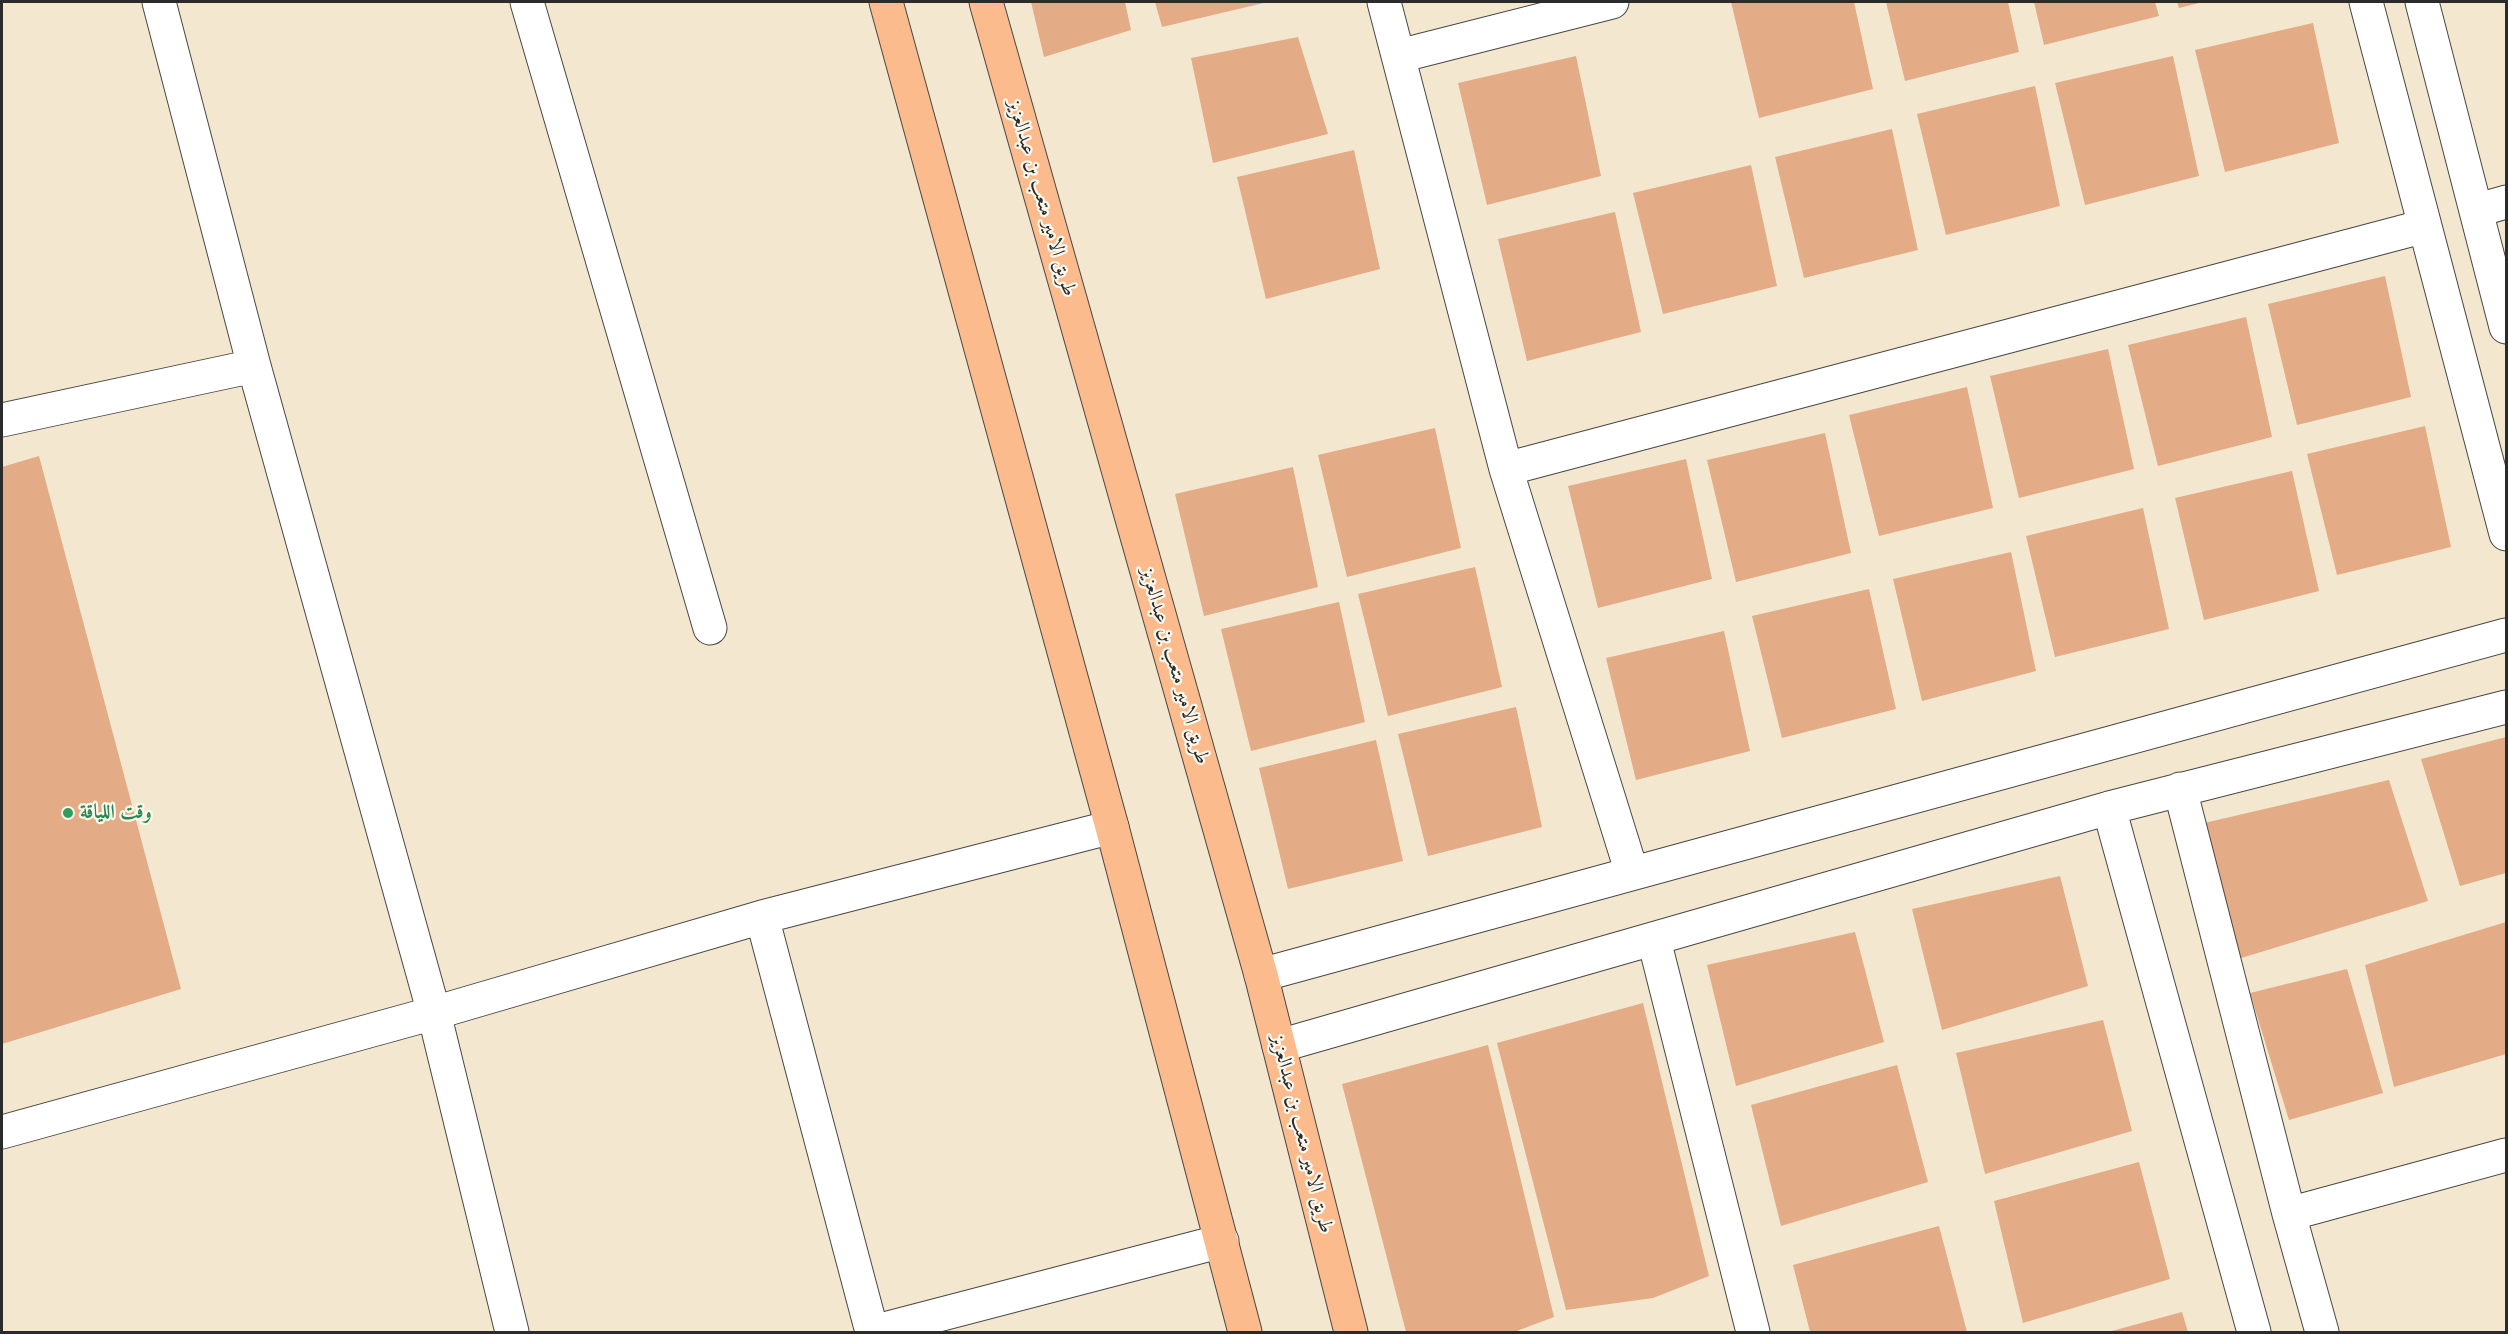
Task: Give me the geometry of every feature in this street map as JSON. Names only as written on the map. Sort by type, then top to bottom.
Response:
[{"type":"main road","points":[[886,2],[1112,828],[1245,1332]]},
{"type":"main road","name":"طريق الامير متعب بن عبدالعزيز","points":[[986,2],[1261,975],[1351,1332]]},
{"type":"street","points":[[159,2],[254,366],[434,1013],[512,1332]]},
{"type":"street","points":[[527,2],[710,628]]},
{"type":"street","points":[[1384,2],[1506,469],[1632,873]]},
{"type":"street","points":[[1399,56],[1612,2]]},
{"type":"street","points":[[2366,2],[2506,534]]},
{"type":"street","points":[[2422,2],[2492,206],[2506,327]]},
{"type":"street","points":[[1506,469],[2425,226]]},
{"type":"street","points":[[2,420],[254,366]]},
{"type":"street","points":[[1261,975],[2506,635]]},
{"type":"street","points":[[1279,1046],[2109,808],[2506,707]]},
{"type":"street","points":[[2180,789],[2289,1214],[2322,1332]]},
{"type":"street","points":[[2109,808],[2254,1332]]},
{"type":"street","points":[[2,1132],[434,1013],[762,917],[1112,828]]},
{"type":"street","points":[[762,917],[872,1332],[1222,1241]]},
{"type":"street","points":[[1654,940],[1753,1332]]},
{"type":"street","points":[[2289,1214],[2506,1155]]},
{"type":"building","points":[[1031,2],[1125,2],[1131,30],[1044,57]]},
{"type":"building","points":[[1155,2],[1268,2],[1162,27]]},
{"type":"building","points":[[1731,2],[1854,2],[1873,89],[1759,118]]},
{"type":"building","points":[[1886,2],[2008,2],[2019,52],[1905,81]]},
{"type":"building","points":[[2034,2],[2155,2],[2159,16],[2044,45]]},
{"type":"building","points":[[2177,2],[2203,2],[2179,8]]},
{"type":"building","points":[[2313,23],[2339,143],[2225,172],[2195,50]]},
{"type":"building","points":[[1298,37],[1328,134],[1213,163],[1191,58]]},
{"type":"building","points":[[1576,56],[1601,176],[1487,205],[1458,83]]},
{"type":"building","points":[[2173,56],[2199,176],[2085,205],[2055,83]]},
{"type":"building","points":[[2035,86],[2060,206],[1946,235],[1917,114]]},
{"type":"building","points":[[1892,129],[1918,250],[1804,278],[1775,157]]},
{"type":"building","points":[[1354,150],[1380,269],[1266,299],[1237,177]]},
{"type":"building","points":[[1751,165],[1777,286],[1663,314],[1633,193]]},
{"type":"building","points":[[1615,212],[1641,332],[1527,361],[1498,239]]},
{"type":"building","points":[[2385,276],[2411,397],[2297,425],[2268,304]]},
{"type":"building","points":[[2246,317],[2272,437],[2158,466],[2128,345]]},
{"type":"building","points":[[2108,349],[2134,469],[2019,498],[1990,376]]},
{"type":"building","points":[[1967,387],[1993,508],[1879,536],[1849,415]]},
{"type":"building","points":[[2425,426],[2451,547],[2337,575],[2307,454]]},
{"type":"building","points":[[1435,428],[1461,548],[1347,577],[1318,455]]},
{"type":"building","points":[[1825,433],[1851,553],[1736,582],[1707,460]]},
{"type":"building","name":"وقت اللياقة","points":[[39,456],[181,989],[2,1044],[2,467]]},
{"type":"building","points":[[1686,459],[1712,579],[1598,608],[1568,486]]},
{"type":"building","points":[[1293,467],[1318,587],[1204,616],[1175,494]]},
{"type":"building","points":[[2292,471],[2319,591],[2204,620],[2175,498]]},
{"type":"building","points":[[2143,508],[2169,629],[2055,657],[2026,536]]},
{"type":"building","points":[[2011,552],[2036,671],[1922,701],[1893,579]]},
{"type":"building","points":[[1475,567],[1502,687],[1388,716],[1358,594]]},
{"type":"building","points":[[1869,589],[1896,709],[1782,738],[1752,616]]},
{"type":"building","points":[[1339,602],[1365,722],[1251,751],[1221,629]]},
{"type":"building","points":[[1724,631],[1750,751],[1636,780],[1606,658]]},
{"type":"building","points":[[1516,707],[1542,827],[1428,856],[1398,734]]},
{"type":"building","points":[[2506,737],[2506,873],[2460,886],[2421,759]]},
{"type":"building","points":[[1376,740],[1403,861],[1288,889],[1259,768]]},
{"type":"building","points":[[2389,780],[2428,901],[2238,959],[2200,824]]},
{"type":"building","points":[[2060,876],[2088,986],[1942,1030],[1912,909]]},
{"type":"building","points":[[2506,922],[2506,1054],[2394,1087],[2365,965]]},
{"type":"building","points":[[1855,932],[1884,1042],[1736,1086],[1707,965]]},
{"type":"building","points":[[2347,969],[2383,1093],[2289,1120],[2250,993]]},
{"type":"building","points":[[1643,1003],[1709,1276],[1653,1298],[1566,1310],[1497,1043]]},
{"type":"building","points":[[2103,1020],[2132,1131],[1985,1174],[1956,1053]]},
{"type":"building","points":[[1488,1045],[1554,1317],[1514,1332],[1406,1332],[1342,1084]]},
{"type":"building","points":[[1897,1065],[1928,1182],[1781,1226],[1751,1105]]},
{"type":"building","points":[[2139,1162],[2170,1279],[2023,1323],[1994,1201]]},
{"type":"building","points":[[1939,1226],[1967,1332],[1810,1332],[1793,1265]]},
{"type":"building","points":[[2182,1312],[2188,1332],[2108,1332]]},
{"type":"place","name":"وقت اللياقة","points":[[68,813]]}]
